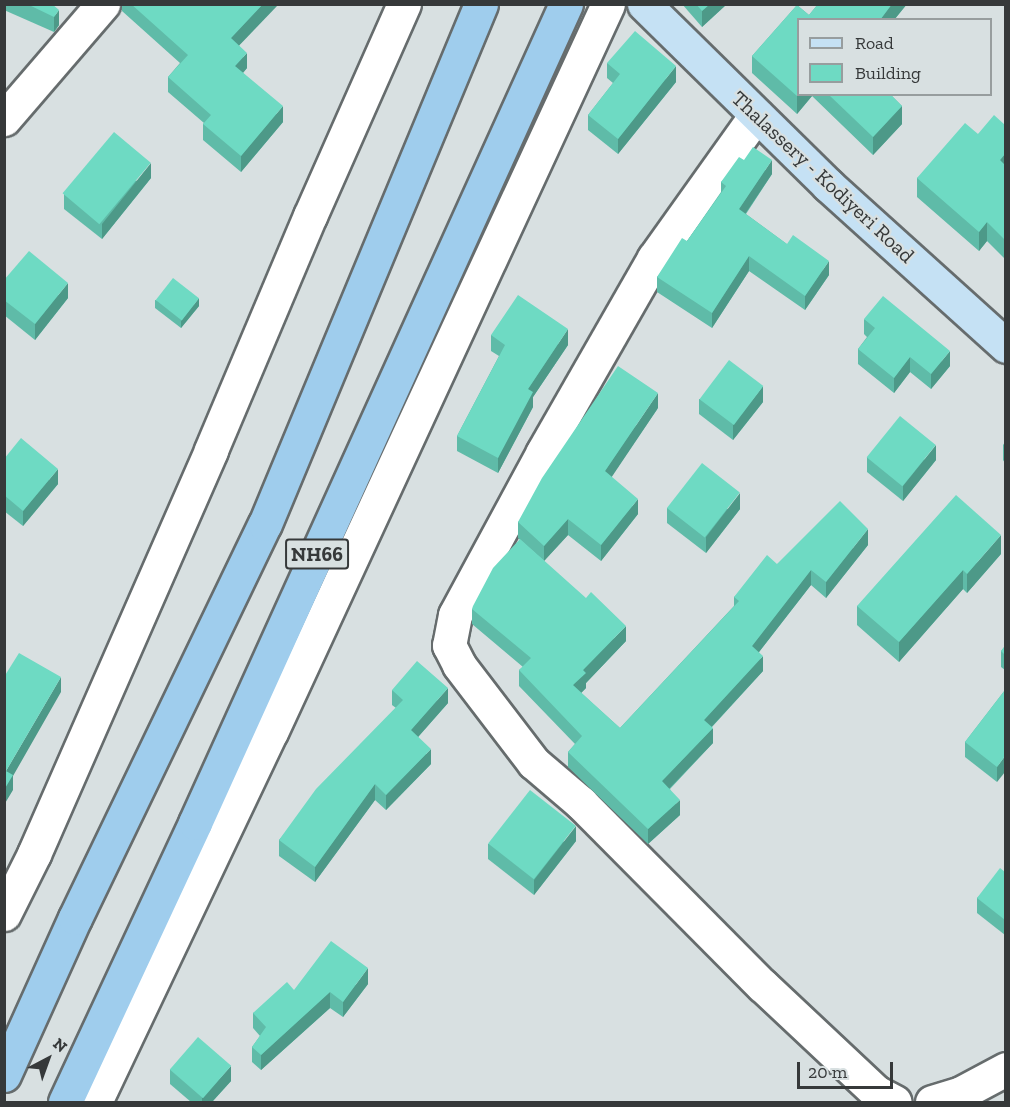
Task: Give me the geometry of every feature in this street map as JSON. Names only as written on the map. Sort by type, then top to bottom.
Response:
[{"type":"highway","name":"NH66","points":[[4,1075],[75,918],[265,524],[481,4]]},
{"type":"highway","name":"NH66","points":[[65,1102],[566,4]]},
{"type":"main road","name":"Thalassery - Kodiyeri Road","points":[[644,4],[828,185],[1005,346]]},
{"type":"street","points":[[4,119],[103,4]]},
{"type":"street","points":[[4,914],[34,854],[404,4]]},
{"type":"street","points":[[95,1102],[271,732],[608,4]]},
{"type":"street","points":[[756,115],[654,258],[543,452],[455,615],[449,645],[459,665],[534,763],[581,803],[762,986],[876,1092],[895,1102]]},
{"type":"street","points":[[932,1102],[961,1093],[1005,1069]]},
{"type":"building","points":[[27,4],[52,4],[59,10],[54,17]]},
{"type":"building","points":[[131,4],[263,4],[231,38],[247,53],[235,66],[283,106],[241,156],[203,124],[211,115],[168,77],[188,55]]},
{"type":"building","points":[[696,4],[710,4],[702,11]]},
{"type":"building","points":[[818,4],[892,4],[882,18],[797,18],[797,96],[752,56],[797,5],[809,15]]},
{"type":"building","points":[[635,31],[676,66],[618,139],[588,115],[620,74],[607,63]]},
{"type":"building","points":[[830,96],[892,96],[902,106],[873,137]]},
{"type":"building","points":[[994,115],[1005,125],[1005,154],[1000,160],[1005,165],[1005,240],[987,222],[979,232],[917,178],[965,123],[978,134]]},
{"type":"building","points":[[114,132],[151,163],[99,224],[63,193]]},
{"type":"building","points":[[753,147],[772,160],[739,209],[787,244],[793,235],[829,261],[805,296],[749,256],[712,313],[657,277],[682,238],[687,241],[726,186],[721,182],[739,157],[744,160]]},
{"type":"building","points":[[29,251],[68,283],[35,324],[4,300],[4,280]]},
{"type":"building","points":[[173,278],[199,298],[182,320],[156,300]]},
{"type":"building","points":[[518,295],[568,329],[528,389],[533,392],[498,458],[457,436],[505,345],[491,335]]},
{"type":"building","points":[[883,296],[950,351],[931,374],[910,357],[894,378],[858,349],[875,328],[864,319]]},
{"type":"building","points":[[729,360],[763,386],[734,425],[700,399]]},
{"type":"building","points":[[618,366],[658,393],[605,471],[638,499],[601,545],[568,519],[544,546],[518,522],[542,478]]},
{"type":"building","points":[[900,416],[936,445],[902,486],[867,457]]},
{"type":"building","points":[[21,438],[58,469],[23,511],[4,495],[4,459]]},
{"type":"building","points":[[702,463],[740,493],[705,537],[667,508]]},
{"type":"building","points":[[956,495],[1001,535],[967,574],[963,570],[899,642],[857,606]]},
{"type":"building","points":[[840,501],[868,529],[826,582],[811,570],[752,646],[763,656],[704,720],[713,728],[662,781],[680,800],[648,829],[568,752],[582,736],[519,670],[531,658],[472,609],[493,568],[520,539],[586,598],[591,592],[626,626],[583,670],[586,673],[573,685],[620,728],[739,601],[734,597],[767,555],[777,564]]},
{"type":"building","points":[[19,653],[61,677],[6,771],[13,775],[4,790],[4,677]]},
{"type":"building","points":[[417,661],[448,688],[411,730],[431,749],[386,795],[375,784],[315,867],[279,840],[316,789],[403,700],[392,690]]},
{"type":"building","points":[[1005,690],[1005,756],[997,767],[965,742]]},
{"type":"building","points":[[530,790],[576,826],[534,879],[488,844]]},
{"type":"building","points":[[1000,868],[1005,872],[1005,920],[977,898]]},
{"type":"building","points":[[331,941],[368,968],[343,1002],[330,992],[261,1055],[252,1047],[266,1027],[253,1013],[287,982],[294,990]]},
{"type":"building","points":[[198,1037],[231,1066],[203,1098],[170,1069]]}]
